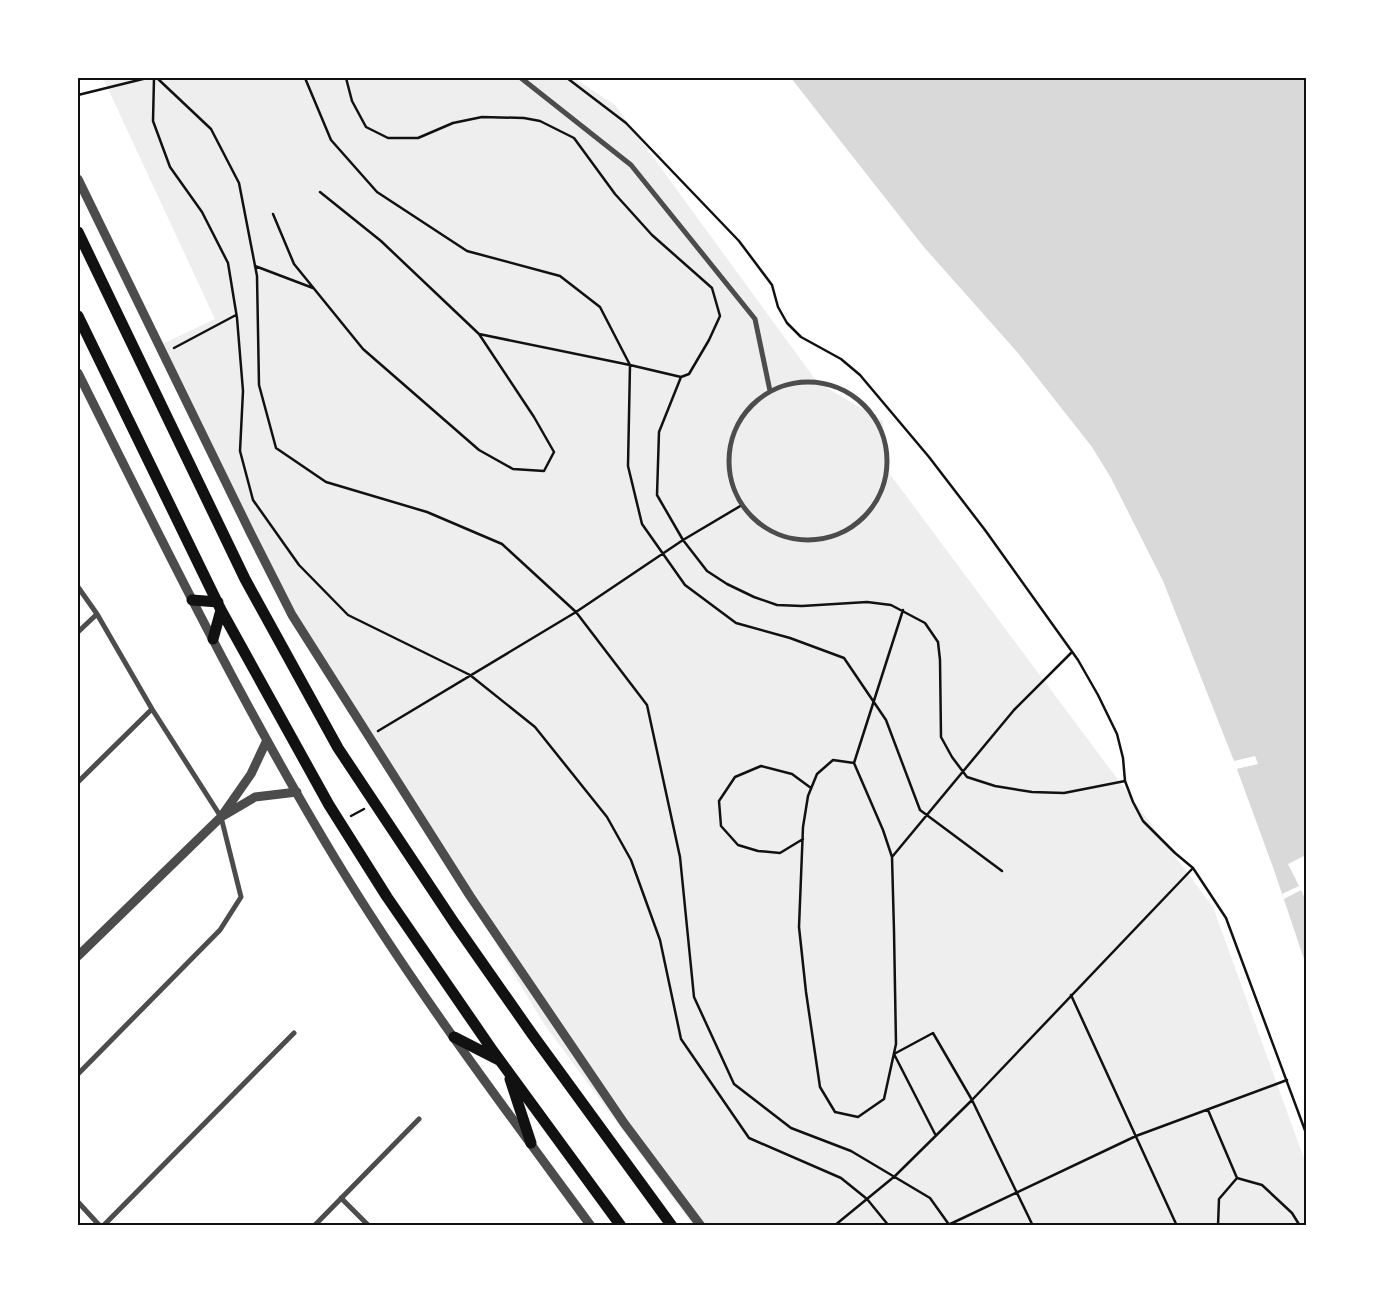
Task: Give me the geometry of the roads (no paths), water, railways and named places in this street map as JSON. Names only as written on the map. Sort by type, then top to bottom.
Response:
[{"type":"main road","points":[[78,232],[245,579],[338,748],[460,932],[672,1226]]},
{"type":"main road","points":[[78,316],[220,606],[330,805],[367,866],[503,1064],[621,1226]]},
{"type":"main road","points":[[192,600],[220,606]]},
{"type":"main road","points":[[213,639],[220,606]]},
{"type":"main road","points":[[454,1037],[503,1064],[530,1143]]},
{"type":"street","points":[[521,78],[631,165],[755,319],[770,391]]},
{"type":"street","points":[[78,179],[162,354],[292,615],[497,937],[624,1123],[701,1226]]},
{"type":"street","points":[[78,373],[192,600],[267,740],[342,869],[454,1037],[591,1226]]},
{"type":"street","points":[[817,382],[841,388],[861,402],[877,421],[885,444],[886,469],[880,492],[867,513],[849,528],[827,538],[802,540],[779,534],[758,522],[742,504],[731,481],[729,455],[735,430],[749,407],[770,391],[793,383],[817,382]]},
{"type":"street","points":[[78,587],[97,614],[152,708],[221,817],[241,897],[220,930],[78,1074]]},
{"type":"street","points":[[78,632],[97,614]]},
{"type":"street","points":[[78,782],[152,708]]},
{"type":"street","points":[[78,956],[221,817],[250,774],[267,740]]},
{"type":"street","points":[[221,817],[255,797],[297,792]]},
{"type":"street","points":[[78,1202],[102,1226],[294,1033]]},
{"type":"street","points":[[314,1226],[419,1119]]},
{"type":"street","points":[[341,1198],[369,1226]]}]
